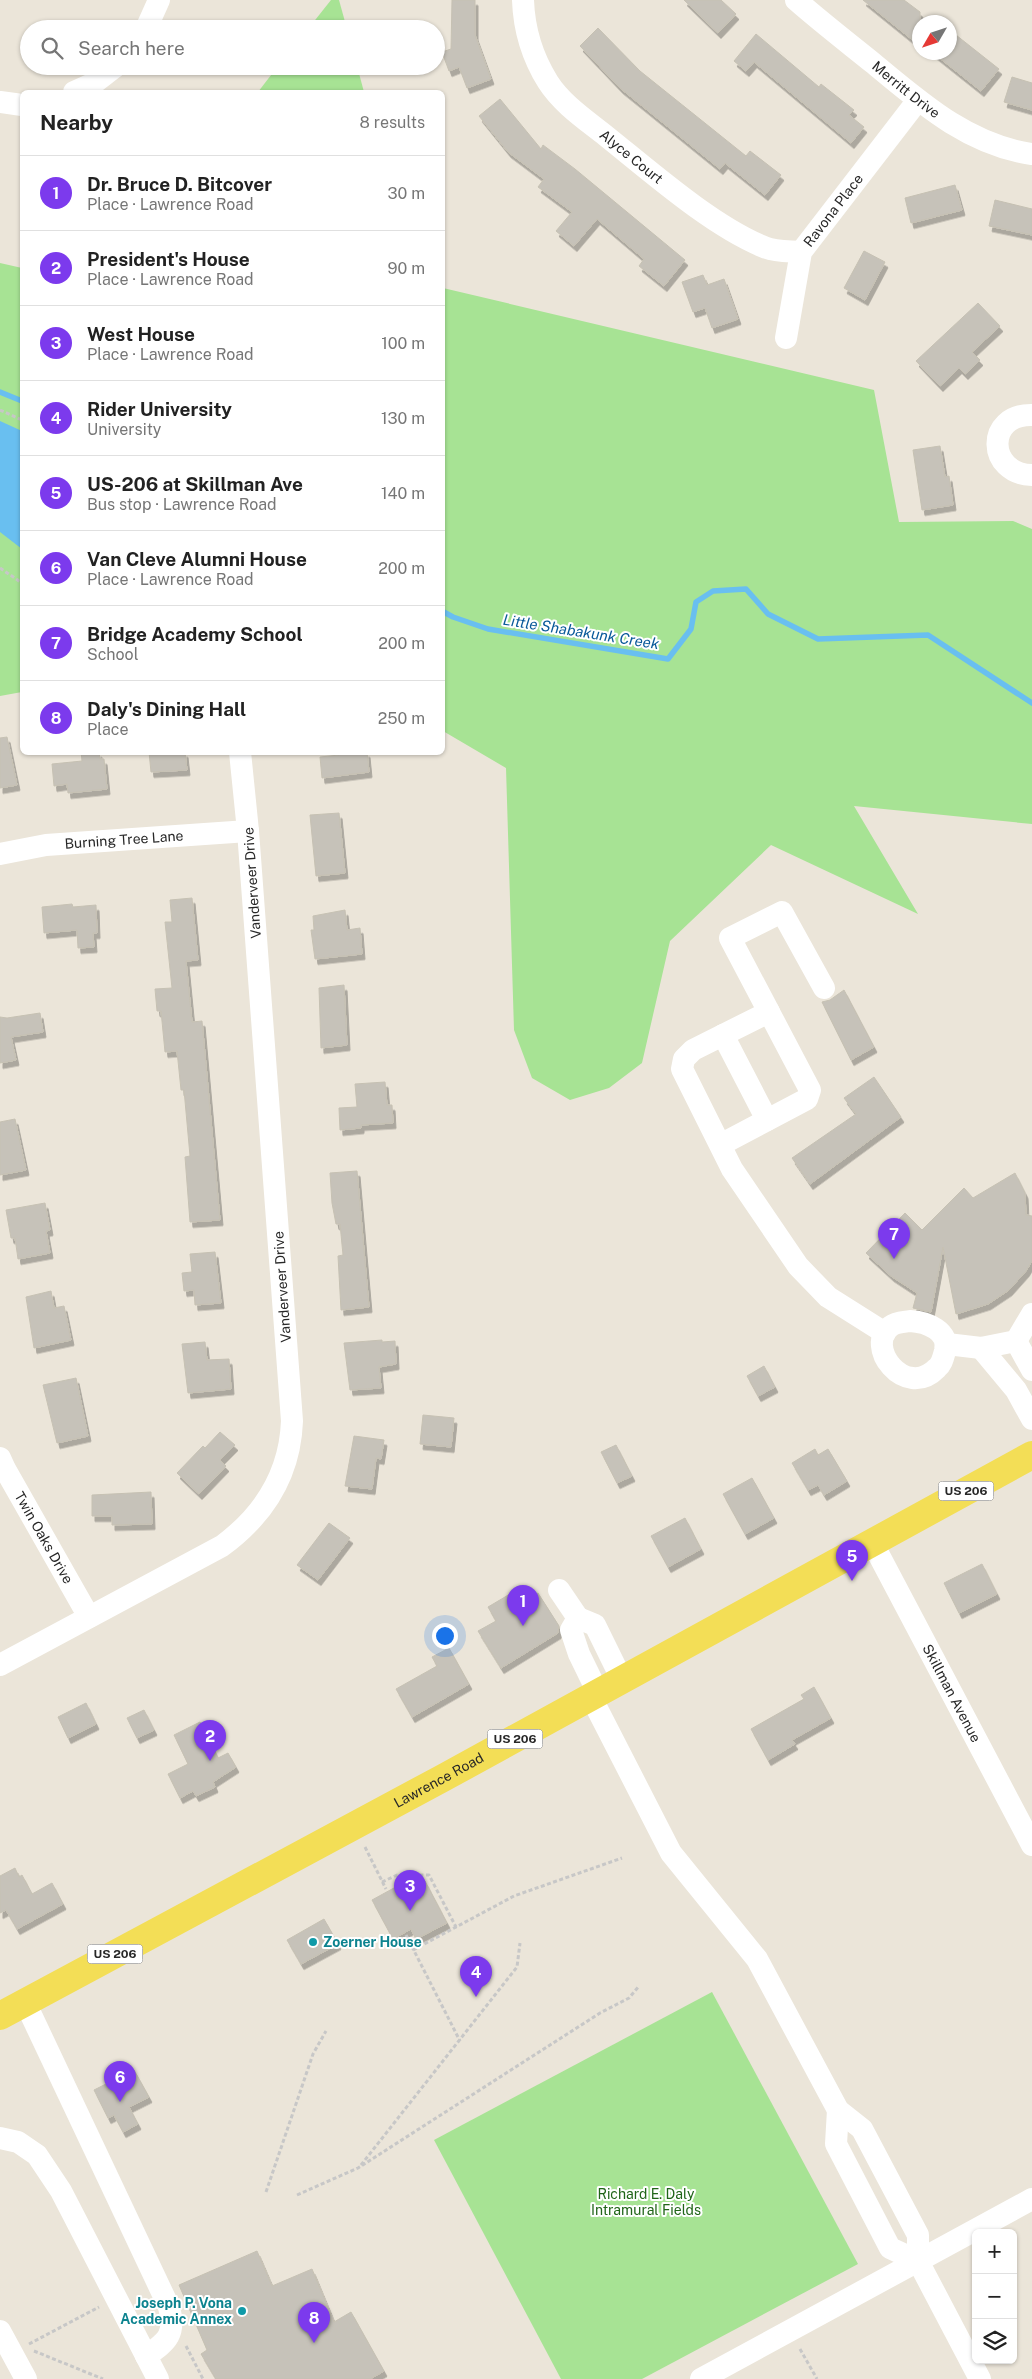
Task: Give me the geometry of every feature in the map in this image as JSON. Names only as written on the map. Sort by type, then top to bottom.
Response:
[{"type":"main road","name":"Lawrence Road","points":[[7,2011],[595,1695],[1032,1455]]},
{"type":"street","points":[[150,20],[159,0]]},
{"type":"street","name":"Alyce Court","points":[[523,0],[524,17],[530,42],[548,82],[563,101],[637,161],[718,222],[765,248],[802,252]]},
{"type":"street","name":"Merritt Drive","points":[[796,0],[918,100],[961,130],[994,144],[1032,154]]},
{"type":"street","points":[[78,90],[104,75]]},
{"type":"street","name":"Ravona Place","points":[[786,338],[802,252],[918,100]]},
{"type":"street","points":[[0,102],[20,105]]},
{"type":"street","points":[[1032,415],[1019,414],[1007,421],[1000,432],[997,445],[1002,460],[1009,469],[1020,474],[1032,475]]},
{"type":"street","name":"Vanderveer Drive","points":[[0,1665],[222,1546],[245,1529],[264,1507],[278,1484],[288,1457],[292,1421],[248,831],[240,755]]},
{"type":"street","name":"Burning Tree Lane","points":[[0,854],[46,845],[248,831]]},
{"type":"street","points":[[720,1145],[807,1099],[810,1090],[730,938],[782,912],[824,988]]},
{"type":"street","points":[[768,1012],[692,1050],[684,1058],[682,1070],[732,1168],[798,1266],[828,1297],[885,1333]]},
{"type":"street","points":[[723,1035],[767,1120]]},
{"type":"street","points":[[946,1344],[981,1348],[1016,1341],[1032,1314]]},
{"type":"street","points":[[910,1321],[916,1321],[937,1329],[943,1336],[946,1344],[943,1360],[936,1369],[918,1378],[908,1377],[894,1370],[885,1357],[883,1347],[885,1333],[891,1326],[910,1321]]},
{"type":"street","points":[[1016,1341],[1032,1370]]},
{"type":"street","points":[[981,1348],[1016,1390],[1032,1419]]},
{"type":"street","name":"Twin Oaks Drive","points":[[0,1458],[4,1469],[89,1617]]},
{"type":"street","name":"Skillman Avenue","points":[[872,1542],[1032,1845]]},
{"type":"street","points":[[559,1590],[578,1618],[595,1625],[622,1680]]},
{"type":"street","points":[[578,1618],[571,1630],[578,1654],[595,1695],[671,1853],[757,1959],[838,2110],[862,2129],[918,2235],[918,2261],[980,2379]]},
{"type":"street","points":[[7,2011],[169,2307],[173,2323],[170,2336],[162,2345],[146,2356]]},
{"type":"street","points":[[838,2110],[836,2144],[890,2248],[918,2261]]},
{"type":"street","points":[[0,2138],[18,2142],[37,2155],[61,2191],[158,2379]]},
{"type":"street","points":[[701,2379],[1032,2198]]},
{"type":"street","points":[[0,2332],[26,2379]]},
{"type":"path","points":[[0,410],[20,419]]},
{"type":"path","points":[[0,568],[20,581]]},
{"type":"path","points":[[365,1847],[386,1889]]},
{"type":"path","points":[[413,1950],[514,1896],[622,1858]]},
{"type":"path","points":[[382,1882],[397,1875],[429,1875],[456,1927]]},
{"type":"path","points":[[406,1935],[460,2041]]},
{"type":"path","points":[[358,2168],[517,1967],[520,1943]]},
{"type":"path","points":[[297,2195],[358,2168],[600,2013],[629,1998],[639,1986]]},
{"type":"path","points":[[266,2192],[313,2054],[326,2031]]},
{"type":"path","points":[[103,2379],[24,2347],[107,2302]]},
{"type":"path","points":[[790,2330],[817,2379]]},
{"type":"path","points":[[185,2344],[203,2379]]},
{"type":"green space","points":[[331,0],[339,0],[345,20],[315,20]]},
{"type":"green space","points":[[271,75],[359,75],[363,90],[260,90]]},
{"type":"green space","points":[[0,263],[20,268],[20,692],[0,696]]},
{"type":"green space","points":[[445,288],[874,390],[899,522],[1013,521],[1032,529],[1032,824],[854,806],[918,914],[771,845],[670,941],[642,1063],[609,1088],[570,1100],[532,1078],[514,1030],[506,768],[445,732]]},
{"type":"green space","name":"Richard E. Daly Intramural Fields","points":[[712,1992],[858,2264],[642,2379],[561,2379],[434,2140]]},
{"type":"water","points":[[0,421],[20,430],[20,547],[0,532]]},
{"type":"building","points":[[452,0],[475,0],[475,35],[491,79],[467,88],[459,67],[449,71],[445,60],[445,51],[451,49]]},
{"type":"building","points":[[684,0],[721,0],[736,14],[718,33]]},
{"type":"building","points":[[863,0],[904,0],[920,12],[920,15],[912,15],[912,40]]},
{"type":"building","points":[[598,28],[640,71],[746,156],[750,151],[781,175],[765,195],[725,163],[720,169],[620,88],[580,46]]},
{"type":"building","points":[[756,34],[819,87],[821,84],[854,110],[849,115],[864,127],[851,143],[754,62],[746,71],[734,61]]},
{"type":"building","points":[[957,36],[999,69],[981,91],[942,60],[957,60]]},
{"type":"building","points":[[1012,77],[1032,83],[1032,110],[1004,102]]},
{"type":"building","points":[[500,99],[541,149],[543,145],[575,169],[685,260],[664,286],[639,266],[644,259],[597,219],[574,246],[556,231],[572,212],[538,187],[544,179],[508,152],[479,116]]},
{"type":"building","points":[[955,185],[962,210],[911,223],[905,198]]},
{"type":"building","points":[[995,200],[1032,209],[1032,235],[989,226]]},
{"type":"building","points":[[864,251],[885,262],[865,300],[844,288]]},
{"type":"building","points":[[703,275],[707,285],[724,279],[738,319],[712,328],[705,308],[693,312],[682,282]]},
{"type":"building","points":[[978,303],[1000,326],[972,352],[980,360],[965,374],[959,368],[940,386],[916,361]]},
{"type":"building","points":[[940,446],[945,477],[949,476],[953,505],[922,510],[913,450]]},
{"type":"building","points":[[7,737],[17,785],[0,788],[0,738]]},
{"type":"building","points":[[81,755],[99,755],[100,759],[104,759],[107,789],[68,793],[67,784],[54,786],[52,764],[82,761]]},
{"type":"building","points":[[149,755],[185,755],[187,770],[151,772]]},
{"type":"building","points":[[367,755],[369,772],[322,778],[320,757]]},
{"type":"building","points":[[339,813],[345,873],[316,876],[310,815]]},
{"type":"building","points":[[192,898],[198,960],[186,961],[192,1022],[202,1021],[220,1220],[190,1222],[185,1157],[190,1156],[184,1090],[181,1090],[177,1051],[165,1052],[161,1011],[157,1011],[155,989],[172,988],[165,922],[172,922],[170,900]]},
{"type":"building","points":[[72,904],[73,907],[96,905],[97,933],[93,933],[94,947],[78,948],[77,930],[44,933],[42,907]]},
{"type":"building","points":[[345,910],[347,930],[360,928],[362,954],[315,959],[311,930],[314,930],[313,916]]},
{"type":"building","points":[[344,985],[347,1045],[321,1048],[319,988]]},
{"type":"building","points":[[844,990],[874,1047],[851,1060],[822,1002],[830,1000]]},
{"type":"building","points":[[40,1013],[43,1032],[11,1037],[16,1060],[0,1063],[0,1017],[7,1018]]},
{"type":"building","points":[[874,1077],[901,1117],[810,1184],[792,1158],[856,1114],[844,1098]]},
{"type":"building","points":[[385,1082],[387,1105],[392,1105],[393,1123],[361,1125],[361,1128],[340,1130],[339,1108],[357,1107],[355,1084]]},
{"type":"building","points":[[15,1119],[26,1170],[0,1175],[0,1122]]},
{"type":"building","points":[[357,1171],[369,1307],[341,1310],[338,1256],[343,1255],[340,1224],[336,1224],[332,1203],[330,1173]]},
{"type":"building","points":[[1015,1173],[1025,1193],[1026,1215],[1032,1216],[1032,1261],[1026,1271],[1009,1290],[988,1304],[956,1314],[943,1247],[931,1312],[913,1308],[917,1293],[891,1276],[866,1253],[905,1213],[922,1230],[964,1188],[973,1198]]},
{"type":"building","points":[[45,1203],[50,1230],[46,1231],[50,1253],[18,1259],[15,1238],[11,1238],[6,1210]]},
{"type":"building","points":[[215,1252],[221,1303],[195,1305],[194,1290],[184,1291],[182,1273],[192,1272],[190,1254]]},
{"type":"building","points":[[51,1291],[54,1308],[64,1306],[71,1340],[34,1348],[26,1297]]},
{"type":"building","points":[[382,1340],[382,1342],[395,1341],[396,1364],[379,1367],[381,1388],[350,1390],[344,1343]]},
{"type":"building","points":[[205,1342],[207,1360],[229,1359],[231,1389],[188,1393],[182,1344]]},
{"type":"building","points":[[764,1366],[775,1387],[758,1396],[747,1376]]},
{"type":"building","points":[[76,1378],[88,1436],[57,1443],[43,1385]]},
{"type":"building","points":[[423,1415],[454,1418],[451,1447],[420,1444]]},
{"type":"building","points":[[220,1432],[235,1445],[220,1460],[226,1466],[199,1494],[177,1473],[203,1446],[205,1448]]},
{"type":"building","points":[[354,1436],[384,1440],[381,1459],[376,1458],[372,1489],[345,1486]]},
{"type":"building","points":[[616,1445],[632,1476],[617,1483],[601,1452]]},
{"type":"building","points":[[815,1449],[818,1455],[828,1449],[847,1481],[824,1495],[818,1485],[808,1490],[792,1463]]},
{"type":"building","points":[[752,1478],[774,1518],[745,1534],[723,1494]]},
{"type":"building","points":[[151,1492],[152,1524],[112,1525],[112,1516],[92,1516],[92,1495]]},
{"type":"building","points":[[685,1518],[701,1549],[668,1567],[651,1536]]},
{"type":"building","points":[[329,1523],[350,1538],[318,1580],[297,1565]]},
{"type":"building","points":[[982,1564],[997,1594],[959,1613],[944,1583]]},
{"type":"building","points":[[538,1593],[559,1626],[558,1633],[501,1668],[478,1631],[496,1621],[488,1607],[510,1594],[517,1606]]},
{"type":"building","points":[[449,1648],[469,1684],[412,1717],[396,1689],[437,1666],[432,1657]]},
{"type":"building","points":[[814,1687],[831,1718],[792,1740],[795,1744],[768,1760],[751,1729],[804,1699],[801,1695]]},
{"type":"building","points":[[86,1703],[96,1724],[68,1738],[58,1717]]},
{"type":"building","points":[[144,1710],[154,1730],[137,1738],[127,1718]]},
{"type":"building","points":[[200,1722],[218,1758],[228,1753],[236,1767],[213,1782],[215,1787],[196,1796],[193,1791],[180,1798],[168,1774],[188,1764],[174,1735]]},
{"type":"building","points":[[15,1868],[19,1877],[22,1875],[32,1894],[52,1883],[63,1904],[17,1929],[6,1910],[0,1913],[0,1876]]},
{"type":"building","points":[[425,1881],[447,1923],[416,1939],[411,1929],[393,1939],[372,1900],[403,1883],[407,1890]]},
{"type":"building","name":"Zoerner House","points":[[324,1919],[338,1944],[301,1964],[287,1940]]},
{"type":"building","points":[[134,2070],[149,2097],[129,2107],[138,2124],[123,2132],[114,2115],[108,2118],[94,2090]]},
{"type":"building","points":[[257,2251],[272,2286],[312,2269],[334,2322],[351,2312],[384,2371],[370,2379],[216,2379],[201,2354],[207,2350],[179,2285]]},
{"type":"waterway","name":"Little Shabakunk Creek","points":[[0,392],[20,400]]},
{"type":"waterway","name":"Little Shabakunk Creek","points":[[445,613],[488,629],[668,659],[691,629],[696,602],[713,591],[746,589],[768,614],[818,639],[928,635],[1032,703]]},
{"type":"place","name":"Bridge Academy School","points":[[894,1259]]},
{"type":"place","name":"US-206 at Skillman Ave","points":[[852,1581]]},
{"type":"place","name":"Dr. Bruce D. Bitcover","points":[[523,1626]]},
{"type":"place","name":"President's House","points":[[210,1761]]},
{"type":"place","name":"West House","points":[[410,1911]]},
{"type":"place","name":"Zoerner House","points":[[313,1942]]},
{"type":"place","name":"Rider University","points":[[476,1997]]},
{"type":"place","name":"Van Cleve Alumni House","points":[[120,2102]]},
{"type":"place","name":"Joseph P. Vona Academic Annex","points":[[242,2311]]},
{"type":"place","name":"Daly's Dining Hall","points":[[314,2343]]}]
